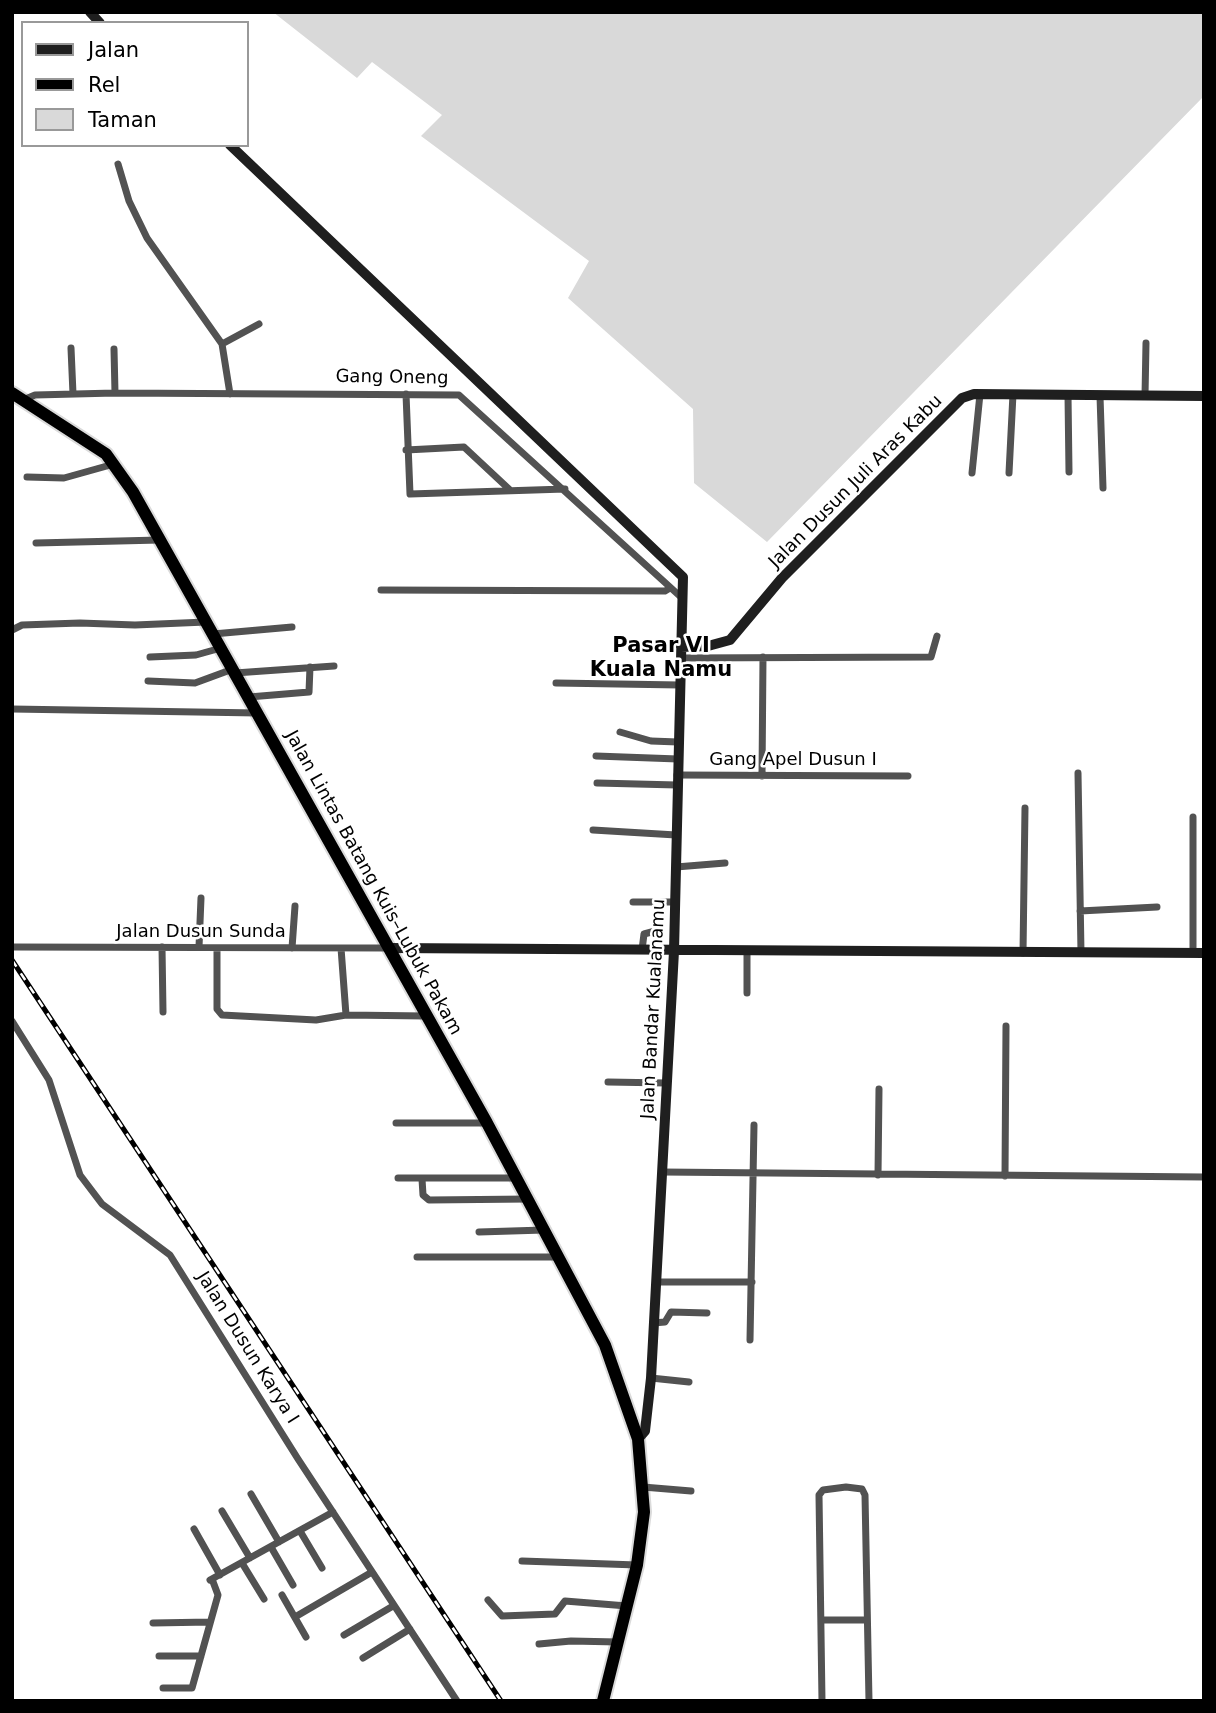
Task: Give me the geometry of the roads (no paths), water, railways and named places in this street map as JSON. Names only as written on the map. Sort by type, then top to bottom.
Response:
[{"type":"highway","name":"Jalan Lintas Batang Kuis–Lubuk Pakam","points":[[18,396],[87,441],[114,464],[161,540],[488,1123],[617,1371],[638,1440],[643,1487],[641,1541],[603,1701]]},
{"type":"street","name":"Jalan Bandar Kualanamu","points":[[232,147],[683,577],[674,951],[651,1378],[645,1431],[638,1440]]},
{"type":"street","points":[[118,164],[129,201],[146,238],[222,344],[230,394]]},
{"type":"street","points":[[222,344],[259,324]]},
{"type":"street","points":[[1145,397],[1146,343]]},
{"type":"street","points":[[71,348],[73,394]]},
{"type":"street","points":[[114,349],[116,393]]},
{"type":"street","name":"Gang Oneng","points":[[18,396],[116,393],[452,394],[465,398],[682,598]]},
{"type":"street","points":[[406,394],[406,450],[410,494],[565,489]]},
{"type":"street","points":[[972,473],[979,394]]},
{"type":"street","name":"Jalan Dusun Juli Aras Kabu","points":[[681,652],[708,652],[730,640],[782,578],[926,431],[962,398],[979,394],[1204,396]]},
{"type":"street","points":[[1009,473],[1013,394]]},
{"type":"street","points":[[1068,395],[1069,472]]},
{"type":"street","points":[[1100,396],[1103,488]]},
{"type":"street","points":[[406,450],[464,447],[510,490]]},
{"type":"street","points":[[27,477],[64,478],[114,464]]},
{"type":"street","points":[[36,543],[161,540]]},
{"type":"street","points":[[381,590],[653,591],[670,588]]},
{"type":"street","points":[[12,629],[22,625],[80,623],[211,628],[292,627]]},
{"type":"street","points":[[708,652],[763,657],[932,657],[937,636]]},
{"type":"street","points":[[150,657],[197,655],[221,648]]},
{"type":"street","points":[[762,776],[763,657]]},
{"type":"street","points":[[148,681],[195,683],[234,671],[334,666]]},
{"type":"street","points":[[249,697],[309,692],[310,667]]},
{"type":"street","points":[[556,683],[680,685]]},
{"type":"street","points":[[12,709],[258,713]]},
{"type":"street","points":[[620,732],[651,741],[678,741]]},
{"type":"street","points":[[596,756],[678,759]]},
{"type":"street","points":[[1078,774],[1081,953]]},
{"type":"street","name":"Gang Apel Dusun I","points":[[597,783],[762,776],[908,776]]},
{"type":"street","points":[[1023,953],[1025,808]]},
{"type":"street","points":[[389,948],[1199,953],[1194,817]]},
{"type":"street","points":[[593,830],[676,835]]},
{"type":"street","points":[[676,867],[724,863]]},
{"type":"street","points":[[199,947],[201,898]]},
{"type":"street","points":[[633,902],[675,902]]},
{"type":"street","points":[[642,950],[644,934],[657,932],[660,902]]},
{"type":"street","points":[[292,948],[295,906]]},
{"type":"street","points":[[1080,911],[1157,908]]},
{"type":"street","points":[[659,919],[675,919]]},
{"type":"street","name":"Jalan Dusun Sunda","points":[[12,947],[389,948]]},
{"type":"street","points":[[162,947],[163,1012]]},
{"type":"street","points":[[217,947],[219,1014],[316,1020],[345,1015],[426,1016]]},
{"type":"street","points":[[341,948],[345,1015]]},
{"type":"street","points":[[747,951],[747,993]]},
{"type":"street","name":"Jalan Dusun Karya I","points":[[12,1020],[49,1080],[79,1175],[102,1204],[170,1255],[455,1700]]},
{"type":"street","points":[[1005,1176],[1006,1027]]},
{"type":"street","points":[[608,1082],[666,1083]]},
{"type":"street","points":[[878,1089],[878,1175]]},
{"type":"street","points":[[396,1123],[488,1123]]},
{"type":"street","points":[[750,1340],[754,1125]]},
{"type":"street","points":[[662,1172],[1204,1177]]},
{"type":"street","points":[[398,1178],[517,1178]]},
{"type":"street","points":[[422,1179],[423,1195],[429,1200],[529,1199]]},
{"type":"street","points":[[479,1232],[544,1230]]},
{"type":"street","points":[[417,1257],[559,1257]]},
{"type":"street","points":[[656,1282],[752,1282]]},
{"type":"street","points":[[653,1323],[664,1322],[671,1312],[707,1313]]},
{"type":"street","points":[[651,1378],[690,1382]]},
{"type":"street","points":[[643,1487],[691,1491]]},
{"type":"street","points":[[822,1701],[819,1495],[823,1490],[846,1487],[862,1489],[865,1495],[869,1701]]},
{"type":"street","points":[[251,1494],[293,1585]]},
{"type":"street","points":[[222,1511],[250,1558]]},
{"type":"street","points":[[163,1689],[192,1688],[218,1595],[211,1580],[333,1513]]},
{"type":"street","points":[[194,1530],[220,1574]]},
{"type":"street","points":[[300,1531],[322,1568]]},
{"type":"street","points":[[522,1561],[637,1565]]},
{"type":"street","points":[[242,1563],[264,1599]]},
{"type":"street","points":[[295,1617],[372,1572]]},
{"type":"street","points":[[282,1595],[306,1637]]},
{"type":"street","points":[[488,1600],[502,1616],[555,1614],[565,1601],[627,1606]]},
{"type":"street","points":[[344,1635],[393,1606]]},
{"type":"street","points":[[821,1620],[867,1620]]},
{"type":"street","points":[[153,1623],[211,1622]]},
{"type":"street","points":[[363,1658],[410,1629]]},
{"type":"street","points":[[539,1644],[571,1641],[619,1642]]},
{"type":"street","points":[[159,1656],[201,1656]]},
{"type":"railway","points":[[12,960],[501,1701]]},
{"type":"district","name":"Pasar VI Kuala Namu","points":[[661,659]]}]
